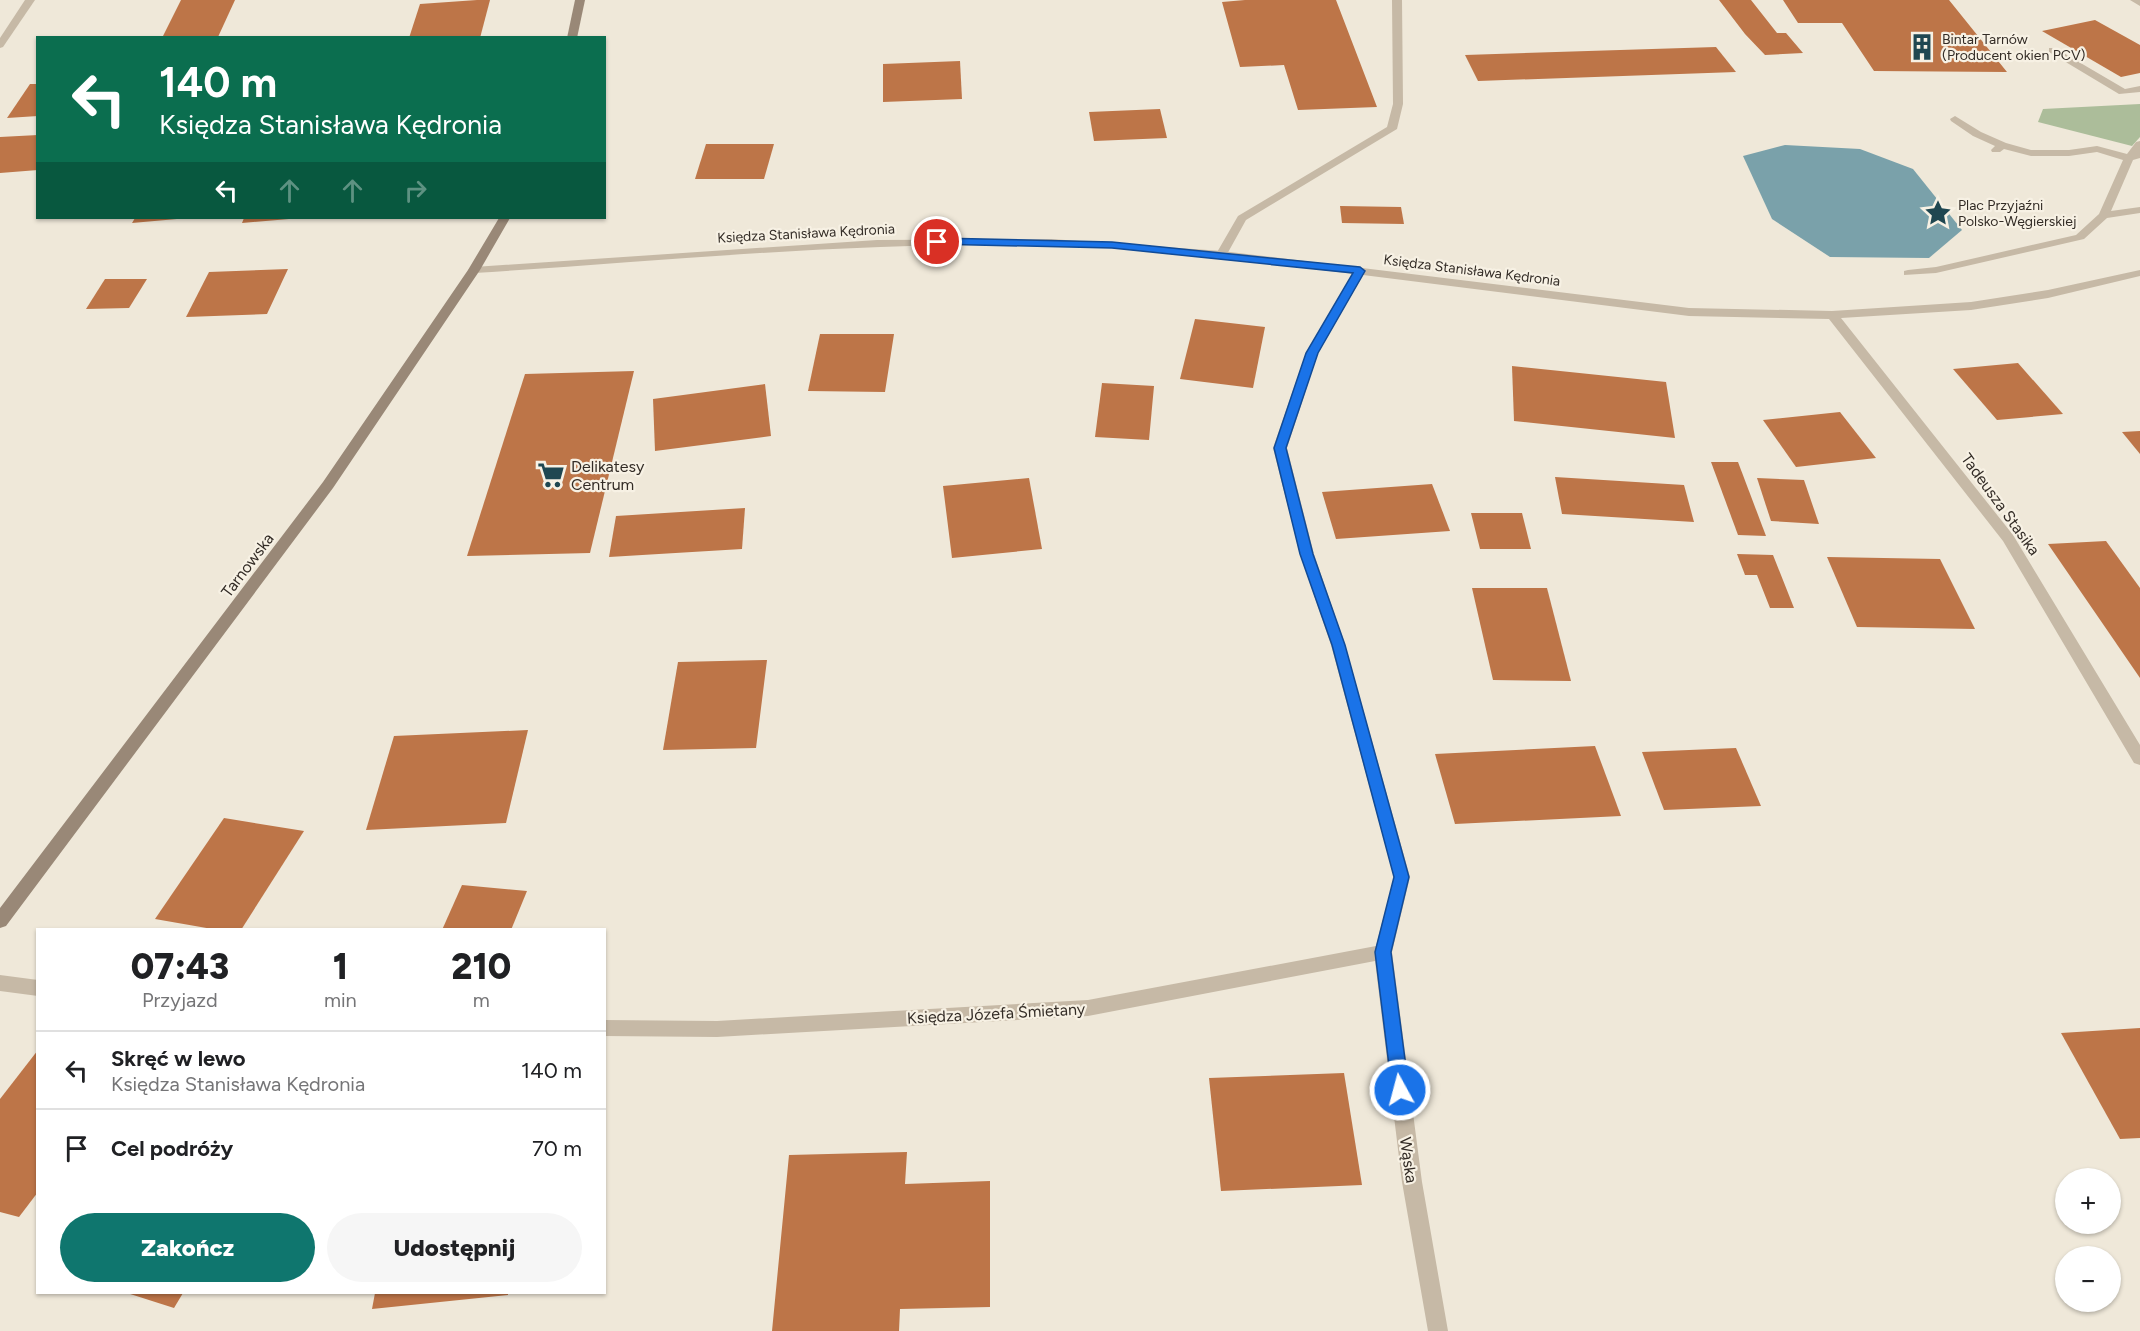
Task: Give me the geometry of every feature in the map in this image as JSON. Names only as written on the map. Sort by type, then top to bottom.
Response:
[{"type":"street","points":[[0,45],[30,0]]},
{"type":"street","points":[[572,36],[580,0]]},
{"type":"street","points":[[1222,254],[1242,218],[1392,129],[1398,104],[1397,0]]},
{"type":"street","points":[[2135,0],[2140,3]]},
{"type":"street","points":[[2052,50],[2123,92],[2140,89]]},
{"type":"street","points":[[1954,119],[1999,148],[2031,153],[2069,153],[2097,149],[2135,156]]},
{"type":"street","points":[[1908,273],[1936,270],[2080,237],[2104,215],[2140,144]]},
{"type":"street","points":[[2104,215],[2140,210]]},
{"type":"street","name":"Tarnowska","points":[[0,921],[328,485],[474,270],[503,219]]},
{"type":"street","name":"Księdza Stanisława Kędronia","points":[[474,270],[866,244],[976,240],[1112,245],[1222,254],[1689,312],[1832,315],[1971,306],[2048,294],[2140,273]]},
{"type":"street","name":"Wąska","points":[[1360,271],[1312,353],[1280,448],[1307,554],[1338,645],[1402,877],[1383,952],[1412,1182],[1438,1331]]},
{"type":"street","name":"Tadeusza Stasika","points":[[1832,315],[2008,538],[2140,759]]},
{"type":"street","name":"Księdza Józefa Śmietany","points":[[606,1028],[717,1029],[1088,1008],[1383,952]]},
{"type":"street","points":[[0,983],[36,988]]},
{"type":"green space","points":[[2140,104],[2140,137],[2132,146],[2038,122],[2043,109]]},
{"type":"water","points":[[1785,145],[1860,149],[1913,169],[1962,230],[1929,258],[1830,257],[1772,219],[1743,156]]},
{"type":"building","points":[[181,0],[235,0],[218,36],[163,36]]},
{"type":"building","points":[[490,0],[481,36],[410,36],[420,4]]},
{"type":"building","points":[[1336,0],[1377,107],[1298,110],[1284,65],[1240,67],[1222,2]]},
{"type":"building","points":[[1719,0],[1751,0],[1777,33],[1786,33],[1803,53],[1765,55],[1745,34]]},
{"type":"building","name":"Bintar Tarnów (Producent okien PCV)","points":[[1783,0],[1949,0],[2007,72],[1874,71],[1842,23],[1798,23]]},
{"type":"building","points":[[2095,20],[2140,45],[2140,73],[2121,77],[2042,31]]},
{"type":"building","points":[[1716,47],[1736,72],[1478,81],[1465,55]]},
{"type":"building","points":[[960,61],[962,99],[883,102],[883,64]]},
{"type":"building","points":[[30,84],[36,84],[36,116],[7,118]]},
{"type":"building","points":[[1160,109],[1167,138],[1094,141],[1089,112]]},
{"type":"building","points":[[36,135],[36,170],[0,173],[0,137]]},
{"type":"building","points":[[706,144],[774,144],[764,179],[695,179]]},
{"type":"building","points":[[1340,206],[1401,207],[1404,224],[1342,223]]},
{"type":"building","points":[[134,219],[177,219],[132,223]]},
{"type":"building","points":[[244,219],[289,219],[242,223]]},
{"type":"building","points":[[288,269],[267,314],[186,317],[209,272]]},
{"type":"building","points":[[105,279],[147,279],[129,308],[86,309]]},
{"type":"building","points":[[1195,319],[1265,327],[1253,388],[1180,379]]},
{"type":"building","points":[[820,334],[894,334],[885,392],[808,391]]},
{"type":"building","points":[[2018,363],[2063,414],[1997,420],[1953,369]]},
{"type":"building","points":[[1512,366],[1666,382],[1675,438],[1514,421]]},
{"type":"building","name":"Delikatesy Centrum","points":[[634,371],[590,553],[467,556],[525,374]]},
{"type":"building","points":[[1102,383],[1154,386],[1149,440],[1095,437]]},
{"type":"building","points":[[765,384],[771,436],[655,451],[653,399]]},
{"type":"building","points":[[1840,412],[1876,458],[1796,467],[1763,420]]},
{"type":"building","points":[[2140,431],[2140,454],[2122,432]]},
{"type":"building","points":[[1711,462],[1738,462],[1766,536],[1738,535]]},
{"type":"building","points":[[1555,477],[1684,485],[1694,522],[1562,514]]},
{"type":"building","points":[[1029,478],[1042,549],[952,558],[943,486]]},
{"type":"building","points":[[1757,478],[1804,480],[1819,524],[1771,521]]},
{"type":"building","points":[[1432,484],[1450,531],[1336,539],[1322,492]]},
{"type":"building","points":[[745,508],[742,549],[609,557],[616,516]]},
{"type":"building","points":[[1471,513],[1522,513],[1531,549],[1480,549]]},
{"type":"building","points":[[2106,541],[2140,588],[2140,678],[2048,544]]},
{"type":"building","points":[[1737,554],[1773,555],[1794,608],[1770,608],[1757,575],[1745,575]]},
{"type":"building","points":[[1827,557],[1940,559],[1975,629],[1857,627]]},
{"type":"building","points":[[1472,588],[1547,588],[1571,681],[1493,680]]},
{"type":"building","points":[[767,660],[756,748],[663,750],[678,662]]},
{"type":"building","points":[[528,730],[506,823],[366,830],[394,736]]},
{"type":"building","points":[[1595,746],[1621,816],[1455,824],[1435,754]]},
{"type":"building","points":[[1736,748],[1761,806],[1664,810],[1642,752]]},
{"type":"building","points":[[224,818],[304,831],[242,928],[207,928],[155,919]]},
{"type":"building","points":[[462,885],[527,891],[512,928],[443,928]]},
{"type":"building","points":[[2140,1028],[2140,1138],[2120,1139],[2061,1033]]},
{"type":"building","points":[[36,1053],[36,1195],[19,1217],[0,1212],[0,1099]]},
{"type":"building","points":[[1344,1073],[1362,1185],[1221,1191],[1209,1078]]},
{"type":"building","points":[[907,1152],[905,1184],[990,1181],[990,1307],[900,1309],[899,1331],[772,1331],[789,1155]]},
{"type":"building","points":[[130,1294],[182,1294],[174,1308]]},
{"type":"building","points":[[375,1294],[508,1294],[508,1295],[372,1309]]},
{"type":"place","name":"Bintar Tarnów (Producent okien PCV)","points":[[1922,47]]},
{"type":"place","name":"Plac Przyjaźni Polsko-Węgierskiej","points":[[1938,213]]},
{"type":"place","name":"Delikatesy Centrum","points":[[551,475]]},
{"type":"route","points":[[937,242],[976,240],[1112,245],[1222,254],[1360,271],[1312,353],[1280,448],[1307,554],[1338,645],[1402,877],[1383,952],[1400,1090]]}]
